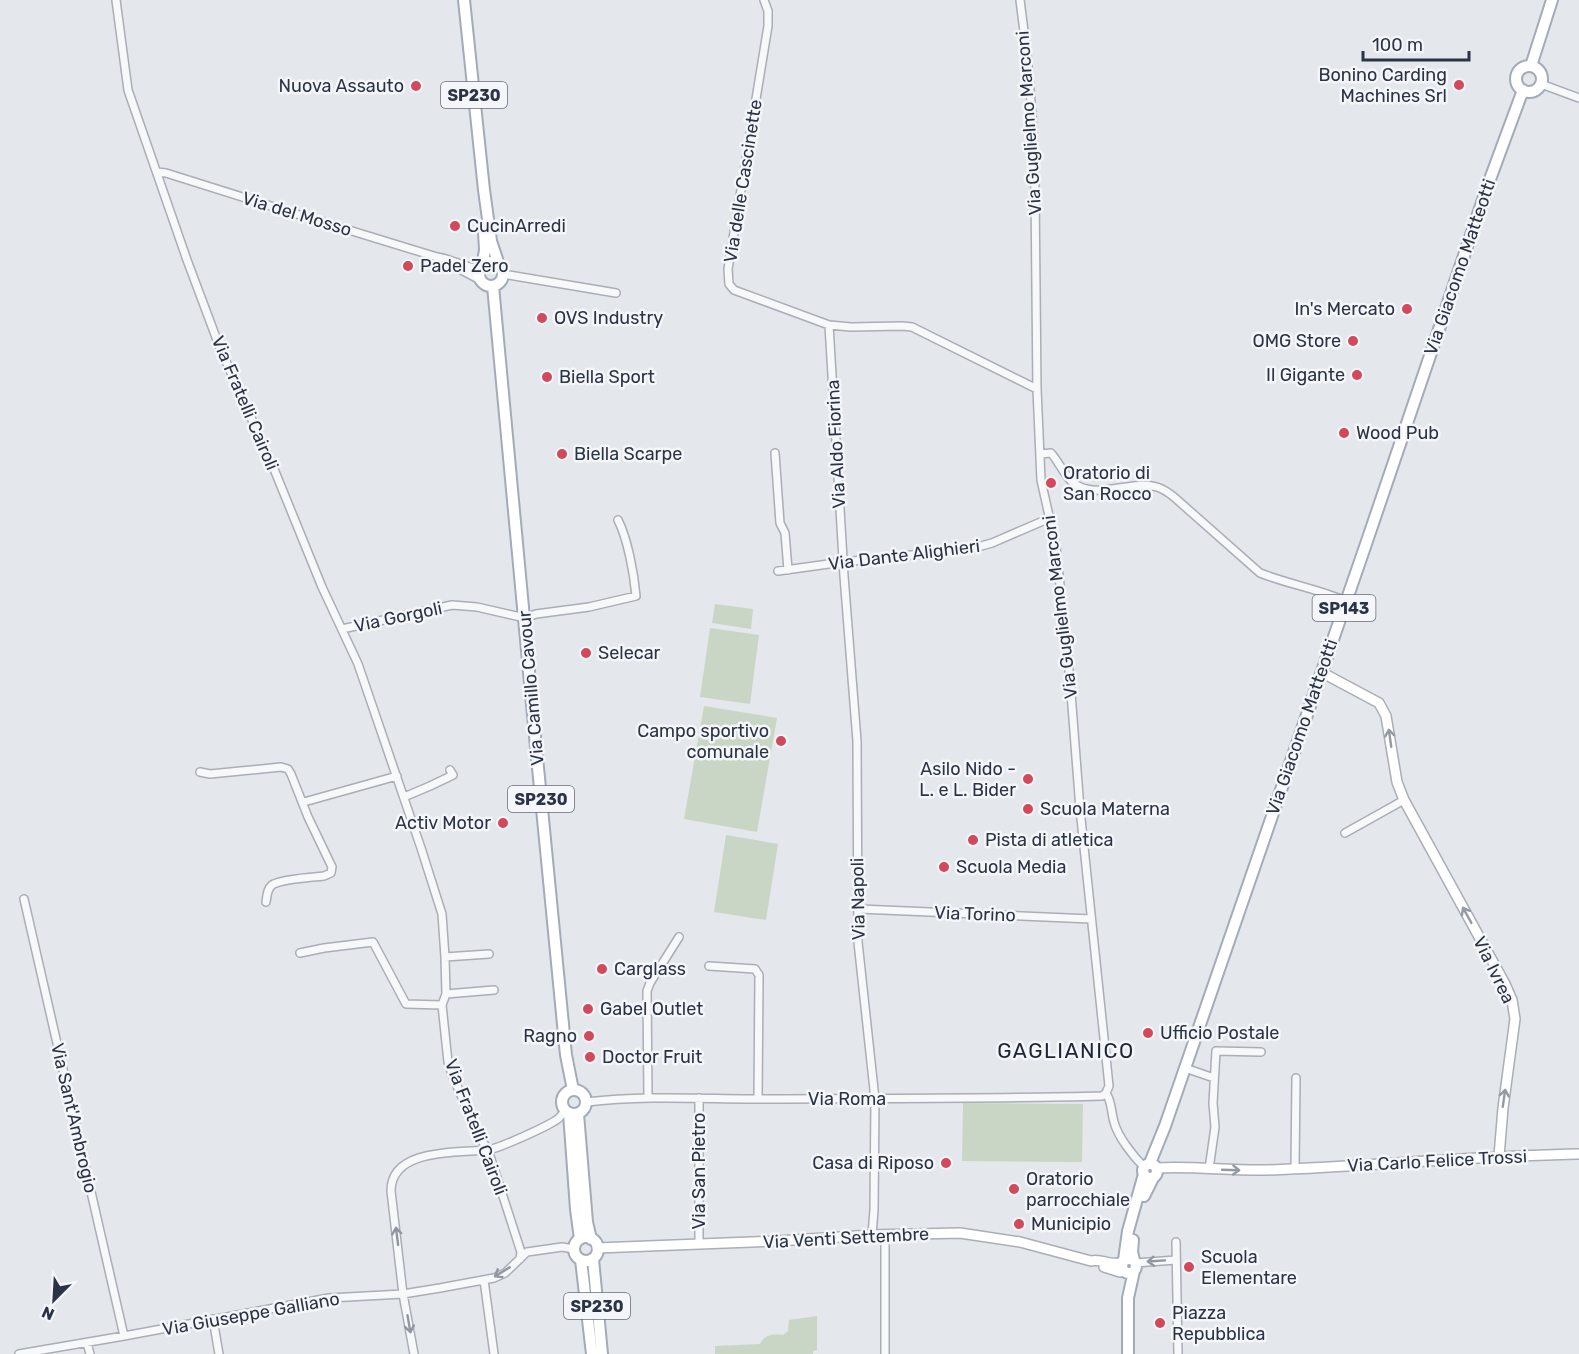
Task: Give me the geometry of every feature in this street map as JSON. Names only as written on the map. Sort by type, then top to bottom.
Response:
[{"type":"main road","name":"SP230","points":[[464,0],[491,241],[501,269]]},
{"type":"main road","name":"SP143","points":[[1523,90],[1517,84],[1516,75],[1522,68],[1531,66],[1552,0]]},
{"type":"main road","points":[[1523,90],[1531,92],[1539,88],[1541,84],[1539,70],[1531,66]]},
{"type":"main road","name":"Via Giacomo Matteotti","points":[[1151,1169],[1489,182],[1523,90]]},
{"type":"main road","name":"SP230","points":[[482,280],[480,275],[485,250],[484,190]]},
{"type":"main road","points":[[481,268],[488,262],[496,263],[501,269],[501,282],[494,286],[487,285],[482,280]]},
{"type":"main road","name":"Via Camillo Cavour","points":[[494,286],[566,1055],[573,1090]]},
{"type":"main road","points":[[571,1113],[584,1110],[586,1102],[584,1095],[577,1090],[566,1093],[562,1104],[571,1113],[586,1222],[585,1239]]},
{"type":"main road","name":"SP143","points":[[1128,1354],[1129,1229],[1151,1169]]},
{"type":"main road","points":[[574,1250],[576,1243],[585,1239],[595,1242],[597,1248]]},
{"type":"main road","name":"SP230","points":[[597,1248],[597,1254],[593,1259],[602,1354]]},
{"type":"main road","name":"SP230","points":[[574,1250],[576,1256],[581,1260],[592,1354]]},
{"type":"main road","points":[[581,1260],[593,1259]]},
{"type":"street","name":"Via Fratelli Cairoli","points":[[116,0],[128,90],[157,172],[220,348],[274,469],[322,587],[358,664],[442,914],[446,994],[442,1005],[448,1062],[475,1126],[488,1150],[521,1252],[520,1259]]},
{"type":"street","name":"Via delle Cascinette","points":[[764,0],[768,11],[768,26],[728,269],[729,284],[734,290],[829,325],[912,327],[1037,389]]},
{"type":"street","name":"Via Guglielmo Marconi","points":[[1020,0],[1032,114],[1041,480],[1056,547],[1078,786],[1110,1086],[1106,1093],[1110,1099],[1114,1124],[1133,1156],[1151,1169]]},
{"type":"street","points":[[1541,84],[1579,98]]},
{"type":"street","name":"Via del Mosso","points":[[157,172],[437,257],[482,280]]},
{"type":"street","name":"Via del Mosso","points":[[437,257],[447,258],[469,267],[481,268]]},
{"type":"street","points":[[501,269],[615,293]]},
{"type":"street","name":"Via Aldo Fiorina","points":[[829,325],[843,562]]},
{"type":"street","points":[[775,453],[780,523],[785,533],[788,570]]},
{"type":"street","points":[[1040,454],[1051,453],[1071,481],[1078,486],[1101,490],[1155,486],[1164,490],[1260,573],[1346,601]]},
{"type":"street","name":"Via Dante Alighieri","points":[[778,571],[970,549],[992,543],[1050,518]]},
{"type":"street","points":[[525,618],[636,596],[622,528],[618,520]]},
{"type":"street","name":"Via Napoli","points":[[843,562],[857,741],[858,942],[874,1099],[872,1235]]},
{"type":"street","name":"Via Gorgoli","points":[[342,629],[452,605],[477,607],[525,618]]},
{"type":"street","name":"Via Ivrea","points":[[1321,672],[1379,703],[1386,716],[1396,782],[1404,800],[1512,1000],[1515,1019],[1499,1156]]},
{"type":"street","points":[[200,772],[210,774],[280,767],[288,769],[332,867],[331,873],[324,876],[271,885],[267,892],[266,902]]},
{"type":"street","points":[[404,797],[453,775],[450,770]]},
{"type":"street","points":[[304,802],[397,776]]},
{"type":"street","points":[[1345,833],[1404,800]]},
{"type":"street","name":"Via Sant'Ambrogio","points":[[24,899],[124,1336]]},
{"type":"street","name":"Via Torino","points":[[859,909],[1092,919]]},
{"type":"street","points":[[648,1098],[647,991],[679,937]]},
{"type":"street","points":[[300,953],[373,942],[406,1004],[442,1005]]},
{"type":"street","points":[[445,957],[489,954]]},
{"type":"street","points":[[709,966],[755,969],[759,975],[758,1099]]},
{"type":"street","points":[[446,994],[494,990]]},
{"type":"street","points":[[1209,1169],[1215,1127],[1213,1103],[1216,1051],[1261,1052]]},
{"type":"street","points":[[1185,1068],[1214,1078]]},
{"type":"street","points":[[1295,1168],[1296,1078]]},
{"type":"street","name":"Via Roma","points":[[586,1102],[648,1098],[874,1099],[1102,1096],[1106,1093]]},
{"type":"street","name":"Via San Pietro","points":[[699,1098],[699,1244]]},
{"type":"street","points":[[414,1354],[391,1191],[391,1182],[395,1175],[417,1159],[440,1153],[488,1150],[571,1113]]},
{"type":"street","name":"Via Carlo Felice Trossi","points":[[1151,1169],[1239,1170],[1579,1154]]},
{"type":"street","name":"Via Venti Settembre","points":[[597,1248],[872,1235],[969,1234],[1020,1242],[1091,1261],[1120,1272],[1128,1265]]},
{"type":"street","points":[[885,1235],[885,1354]]},
{"type":"street","points":[[1176,1242],[1178,1354]]},
{"type":"street","name":"Via Giuseppe Galliano","points":[[19,1354],[329,1298],[404,1294],[484,1280],[505,1273],[527,1252],[562,1247],[574,1250]]},
{"type":"street","points":[[1128,1265],[1176,1260]]},
{"type":"street","points":[[484,1280],[494,1354]]},
{"type":"street","points":[[213,1319],[219,1354]]},
{"type":"street","points":[[87,1343],[90,1354]]},
{"type":"green space","points":[[715,604],[753,609],[751,629],[712,623]]},
{"type":"green space","points":[[710,628],[759,635],[750,704],[700,697]]},
{"type":"green space","points":[[704,706],[777,718],[757,832],[684,819]]},
{"type":"green space","points":[[726,835],[778,844],[766,920],[714,912]]},
{"type":"green space","points":[[963,1103],[1083,1104],[1082,1162],[962,1161]]},
{"type":"green space","points":[[817,1316],[817,1350],[813,1351],[813,1354],[715,1354],[715,1346],[760,1344],[767,1336],[783,1335],[788,1331],[789,1320]]},
{"type":"place","name":"Bonino Carding Machines Srl","points":[[1459,85]]},
{"type":"place","name":"Nuova Assauto","points":[[416,86]]},
{"type":"place","name":"CucinArredi","points":[[455,226]]},
{"type":"place","name":"Padel Zero","points":[[408,266]]},
{"type":"place","name":"In's Mercato","points":[[1407,309]]},
{"type":"place","name":"OVS Industry","points":[[542,318]]},
{"type":"place","name":"OMG Store","points":[[1353,341]]},
{"type":"place","name":"Il Gigante","points":[[1357,375]]},
{"type":"place","name":"Biella Sport","points":[[547,377]]},
{"type":"place","name":"Wood Pub","points":[[1344,433]]},
{"type":"place","name":"Biella Scarpe","points":[[562,454]]},
{"type":"place","name":"Oratorio di San Rocco","points":[[1051,483]]},
{"type":"place","name":"Selecar","points":[[586,653]]},
{"type":"place","name":"Campo sportivo comunale","points":[[781,741]]},
{"type":"place","name":"Asilo Nido - L. e L. Bider","points":[[1028,779]]},
{"type":"place","name":"Scuola Materna","points":[[1028,809]]},
{"type":"place","name":"Activ Motor","points":[[503,823]]},
{"type":"place","name":"Pista di atletica","points":[[973,840]]},
{"type":"place","name":"Scuola Media","points":[[944,867]]},
{"type":"place","name":"Carglass","points":[[602,969]]},
{"type":"place","name":"Gabel Outlet","points":[[588,1009]]},
{"type":"place","name":"Ufficio Postale","points":[[1148,1033]]},
{"type":"place","name":"Ragno","points":[[589,1036]]},
{"type":"place","name":"Doctor Fruit","points":[[590,1057]]},
{"type":"place","name":"Casa di Riposo","points":[[946,1163]]},
{"type":"place","name":"Oratorio parrocchiale","points":[[1014,1189]]},
{"type":"place","name":"Municipio","points":[[1019,1224]]},
{"type":"place","name":"Scuola Elementare","points":[[1189,1267]]},
{"type":"place","name":"Piazza Repubblica","points":[[1160,1323]]},
{"type":"district","name":"GAGLIANICO","points":[[1066,1050]]}]
